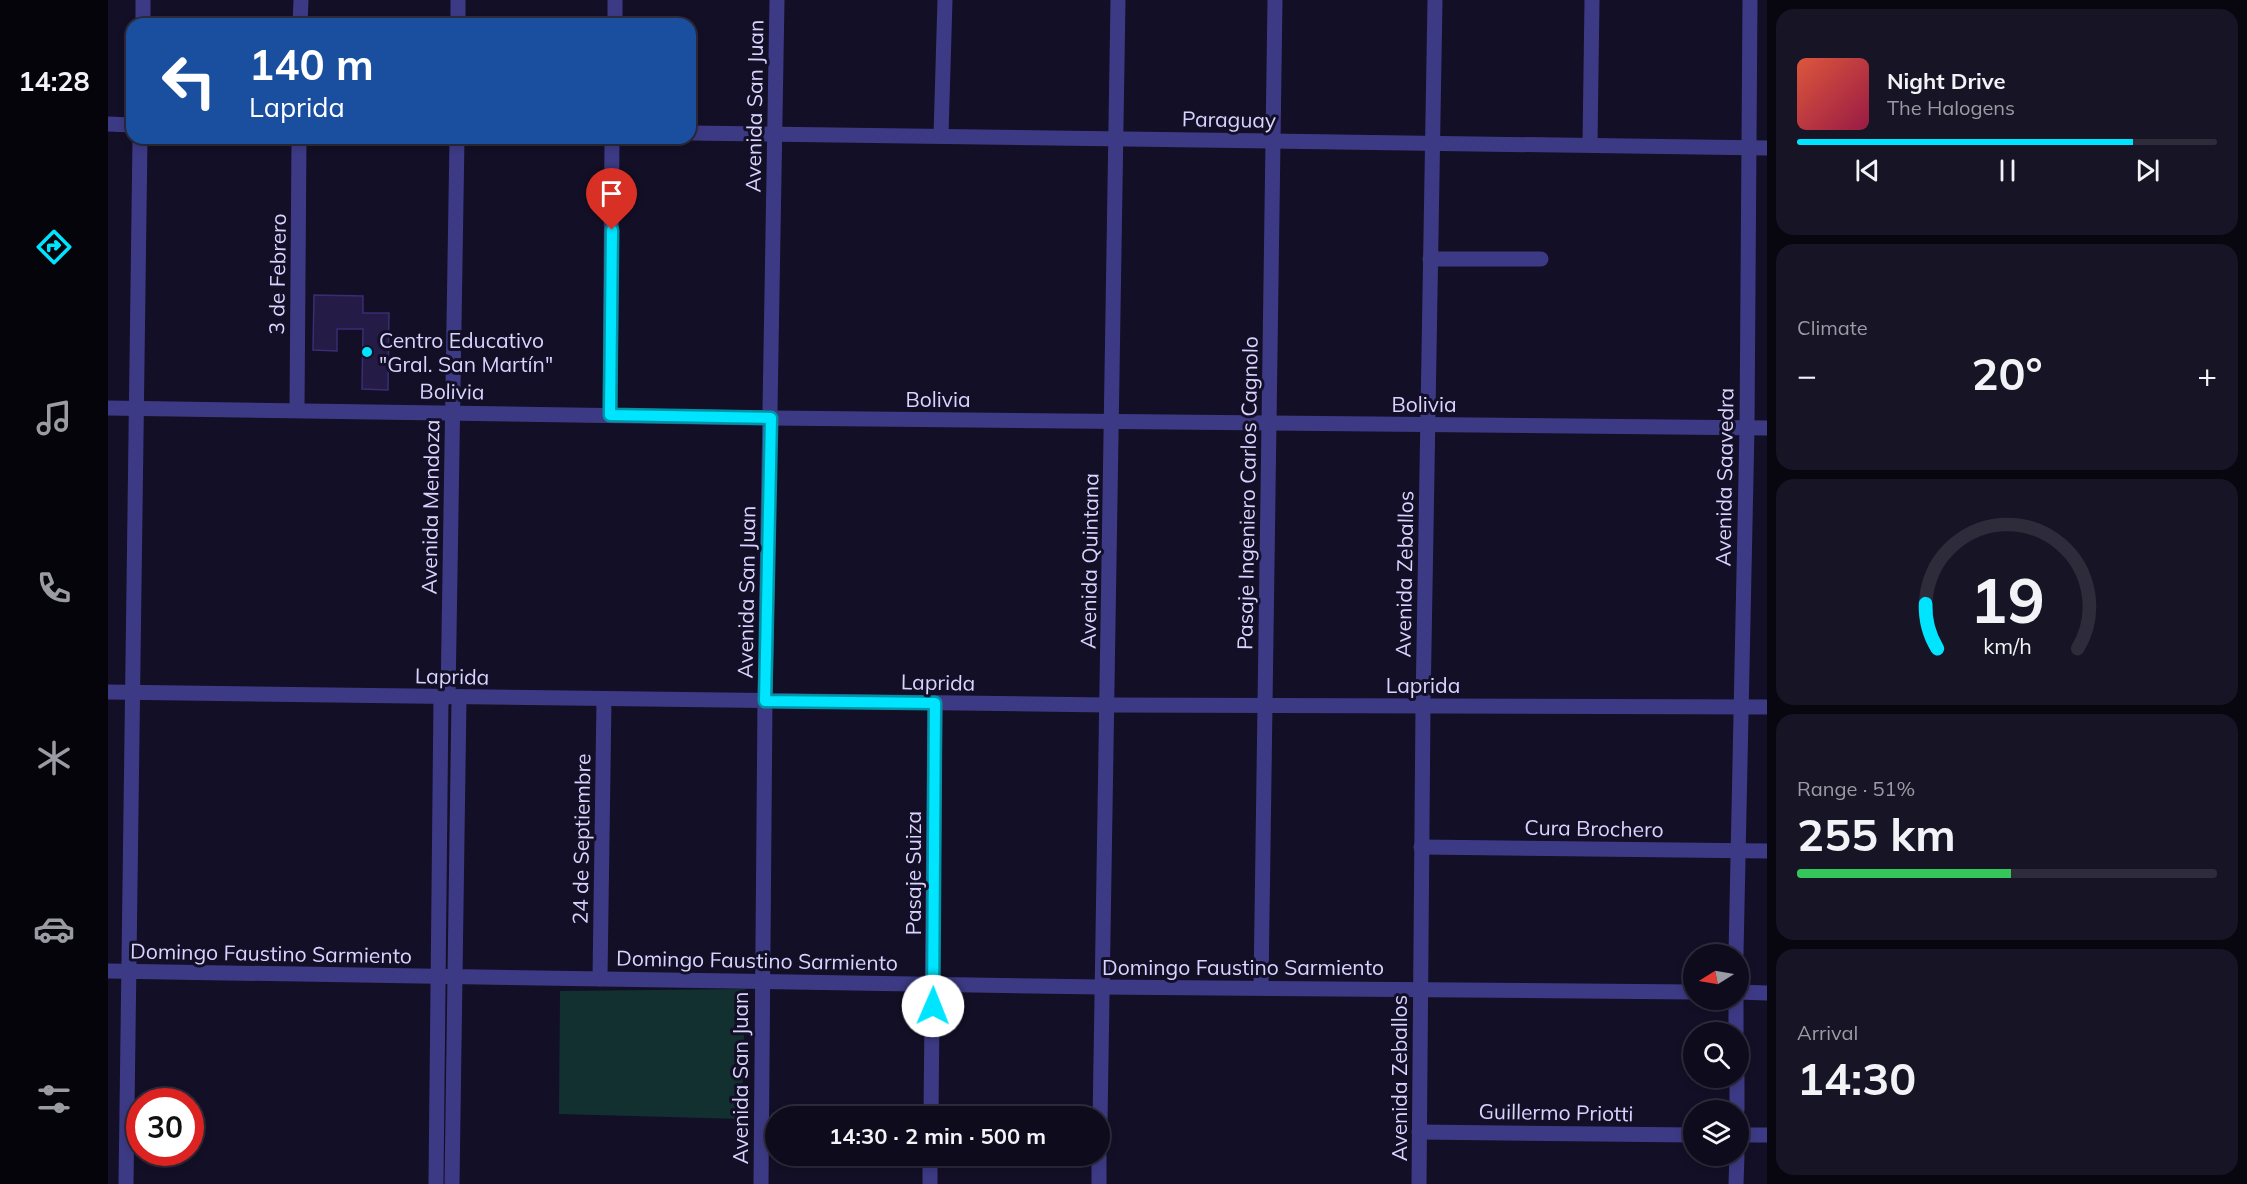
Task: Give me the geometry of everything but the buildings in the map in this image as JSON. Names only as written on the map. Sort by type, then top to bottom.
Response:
[{"type":"street","points":[[143,0],[143,18]]},
{"type":"street","points":[[300,18],[301,0]]},
{"type":"street","points":[[458,0],[458,18]]},
{"type":"street","points":[[615,0],[615,18]]},
{"type":"street","name":"Avenida San Juan","points":[[761,1184],[765,701],[777,0]]},
{"type":"street","points":[[941,135],[945,0]]},
{"type":"street","name":"Avenida Quintana","points":[[1100,1106],[1113,421],[1118,0]]},
{"type":"street","name":"Pasaje Ingeniero Carlos Cagnolo","points":[[1261,987],[1275,0]]},
{"type":"street","name":"Avenida Zeballos","points":[[1419,1184],[1421,847],[1435,0]]},
{"type":"street","points":[[1590,144],[1592,0]]},
{"type":"street","name":"Avenida Saavedra","points":[[1736,944],[1747,428],[1750,0]]},
{"type":"street","points":[[108,124],[126,124]]},
{"type":"street","name":"Paraguay","points":[[696,133],[1767,148]]},
{"type":"street","points":[[126,1184],[140,144]]},
{"type":"street","name":"3 de Febrero","points":[[297,410],[299,144]]},
{"type":"street","name":"Avenida Mendoza","points":[[436,1184],[439,978],[449,697],[457,144]]},
{"type":"street","points":[[610,415],[612,144]]},
{"type":"street","points":[[1431,260],[1541,259]]},
{"type":"street","name":"Bolivia","points":[[108,408],[1270,425],[1767,428]]},
{"type":"street","name":"Laprida","points":[[108,692],[1107,705],[1767,707]]},
{"type":"street","name":"Avenida Mendoza","points":[[449,697],[455,978],[452,1184]]},
{"type":"street","name":"24 de Septiembre","points":[[600,979],[604,699]]},
{"type":"street","name":"Pasaje Suiza","points":[[931,1106],[935,703]]},
{"type":"street","name":"Cura Brochero","points":[[1421,847],[1767,851]]},
{"type":"street","name":"Domingo Faustino Sarmiento","points":[[108,971],[1101,987],[1683,992]]},
{"type":"street","points":[[1749,992],[1767,993]]},
{"type":"street","name":"Guillermo Priotti","points":[[1419,1132],[1683,1135]]},
{"type":"street","points":[[1749,1135],[1767,1135]]},
{"type":"street","points":[[930,1166],[930,1184]]},
{"type":"street","points":[[1099,1166],[1099,1184]]},
{"type":"street","points":[[1736,1184],[1737,1166]]},
{"type":"green space","points":[[745,989],[742,1119],[559,1114],[560,991]]},
{"type":"place","name":"Centro Educativo \"Gral. San Martín\"","points":[[367,352]]},
{"type":"route","points":[[612,230],[610,415],[771,418],[765,701],[935,703],[933,1006]]}]
